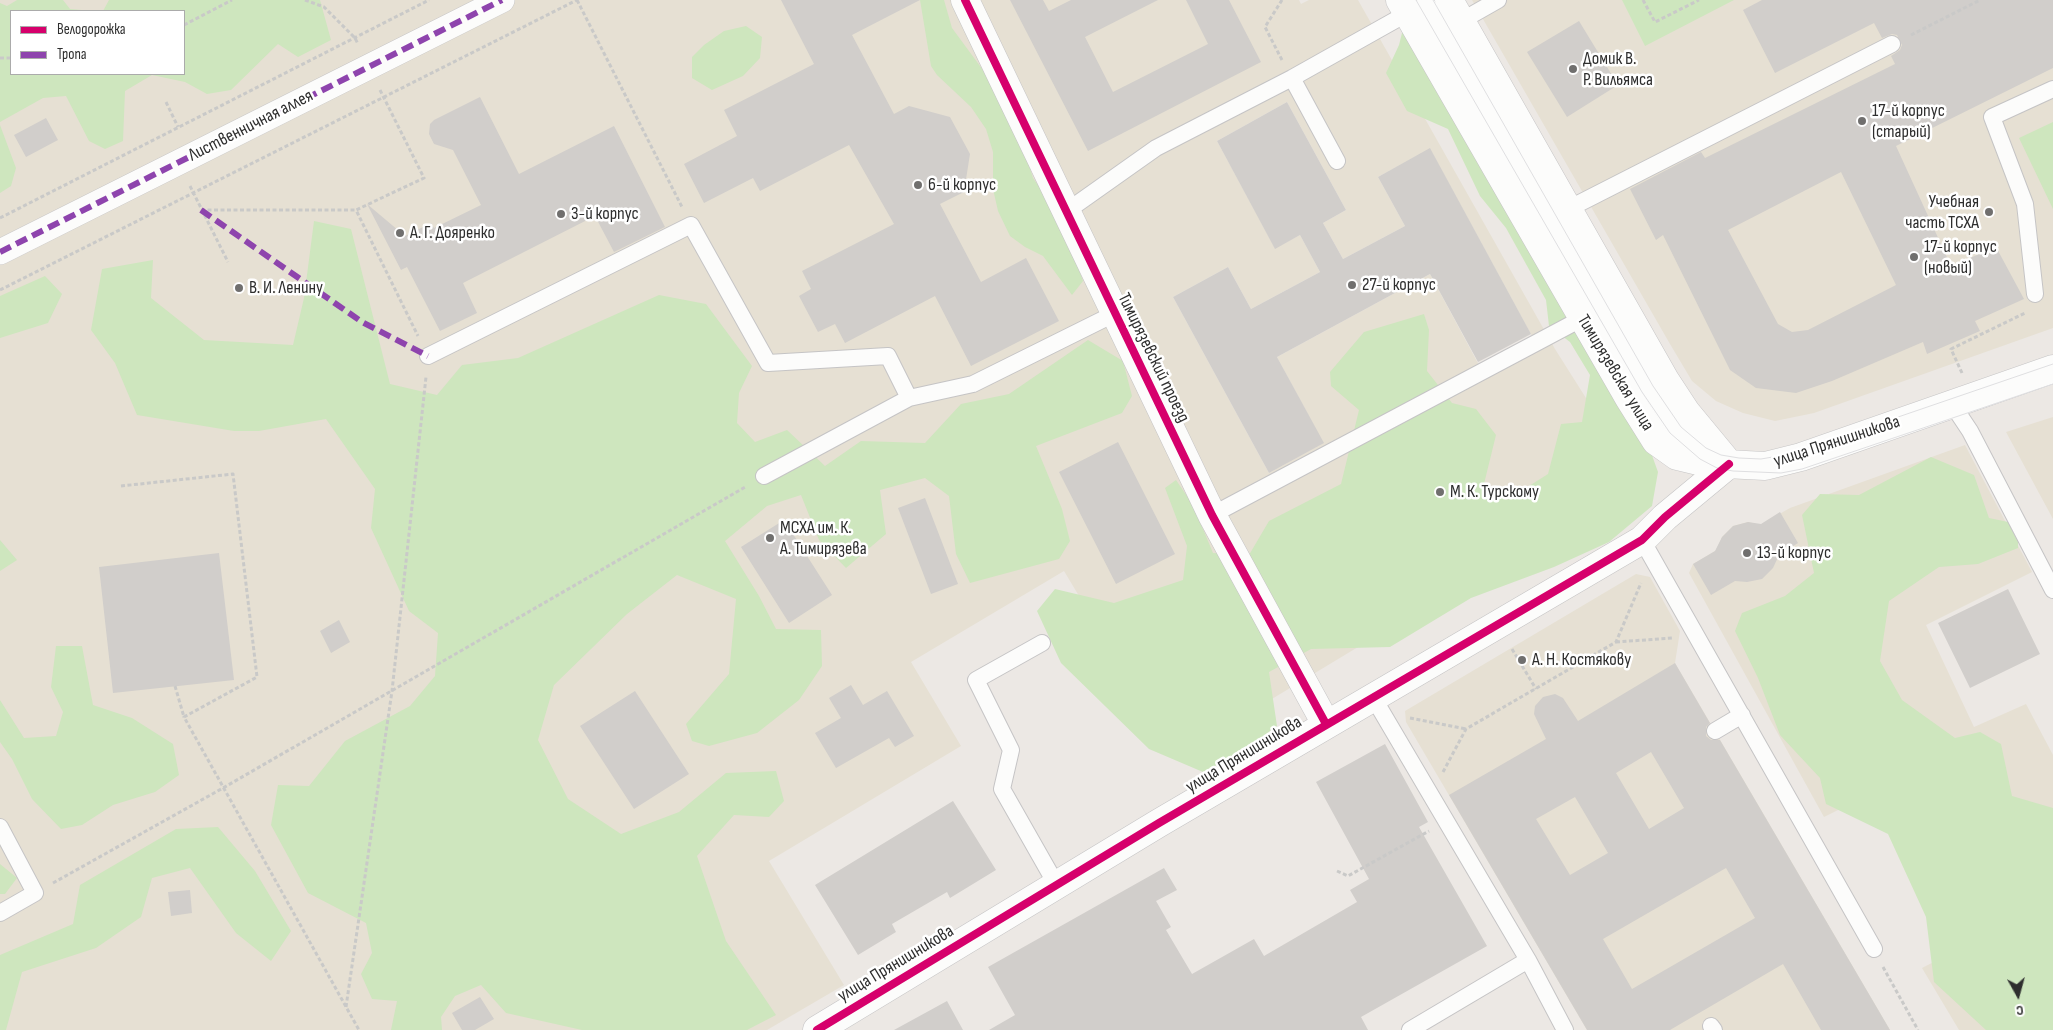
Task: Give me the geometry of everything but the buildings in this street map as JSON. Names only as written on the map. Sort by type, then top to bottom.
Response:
[{"type":"street","name":"Лиственничная аллея","points":[[0,252],[502,0]]},
{"type":"street","name":"Тимирязевский проезд","points":[[965,0],[1067,211],[1114,314],[1212,514],[1326,724]]},
{"type":"street","points":[[1429,5],[1568,209],[1665,380],[1686,412],[1729,464]]},
{"type":"street","name":"Тимирязевская улица","points":[[1429,5],[1583,318],[1656,441],[1677,456],[1706,462],[1729,464]]},
{"type":"street","name":"улица Прянишникова","points":[[816,1030],[1056,884],[1326,724],[1379,705],[1647,549],[1665,517],[1729,464],[1765,466],[1801,457],[2053,369]]},
{"type":"lane","points":[[1067,211],[1156,148],[1429,5],[1498,0]]},
{"type":"lane","points":[[1429,5],[1634,365],[1675,430],[1703,454],[1729,464]]},
{"type":"lane","points":[[1568,209],[1892,44]]},
{"type":"lane","points":[[1292,78],[1337,161]]},
{"type":"lane","points":[[2035,294],[2025,204],[1992,117],[2053,89]]},
{"type":"lane","points":[[428,356],[691,224],[768,363],[888,356],[909,398]]},
{"type":"lane","points":[[764,476],[909,398],[973,384],[1114,314]]},
{"type":"lane","points":[[1212,514],[1583,318]]},
{"type":"lane","points":[[1952,404],[1970,431],[2053,590]]},
{"type":"lane","points":[[1647,549],[1874,949]]},
{"type":"lane","points":[[1042,643],[976,680],[1011,750],[1002,789],[1056,884]]},
{"type":"lane","points":[[1379,705],[1528,960],[1565,1030]]},
{"type":"lane","points":[[1715,731],[1742,715]]},
{"type":"lane","points":[[0,827],[35,893],[0,914]]},
{"type":"lane","points":[[1410,1030],[1528,960]]},
{"type":"path","points":[[185,24],[232,0]]},
{"type":"path","points":[[202,210],[356,210],[424,178],[355,38],[324,7],[306,0]]},
{"type":"path","points":[[0,218],[429,0]]},
{"type":"path","points":[[0,290],[577,0],[691,224]]},
{"type":"path","points":[[1282,0],[1265,27],[1292,78]]},
{"type":"path","points":[[1643,0],[1655,22],[1699,0]]},
{"type":"path","points":[[1892,44],[1980,0]]},
{"type":"path","points":[[166,102],[178,127]]},
{"type":"path","points":[[178,163],[228,262]]},
{"type":"path","points":[[346,1007],[392,690],[428,356],[356,210]]},
{"type":"path","points":[[1959,366],[1951,349],[2031,310],[2035,294]]},
{"type":"path","points":[[121,486],[233,474],[256,677],[184,717]]},
{"type":"path","points":[[35,893],[223,788],[764,476]]},
{"type":"path","points":[[1616,642],[1647,549]]},
{"type":"path","points":[[1431,794],[1466,729],[1616,642],[1681,637]]},
{"type":"path","points":[[1507,642],[1536,688]]},
{"type":"path","points":[[175,686],[184,717],[360,1030]]},
{"type":"path","points":[[1379,705],[1466,729]]},
{"type":"path","points":[[1337,871],[1348,876],[1447,821]]},
{"type":"path","points":[[1874,949],[1918,1030]]},
{"type":"shaded area","name":"МСХА им. К. А. Тимирязева","points":[[0,0],[1299,0],[1301,4],[1309,0],[1358,0],[1555,349],[1610,436],[1595,504],[1252,711],[1178,761],[1064,571],[911,662],[961,746],[769,861],[844,985],[767,1030],[0,1030]],"holes":[[[1287,102],[1346,210],[1323,223],[1343,259],[1405,226],[1378,177],[1430,149],[1533,338],[1480,367],[1430,274],[1277,357],[1323,443],[1269,473],[1173,297],[1228,267],[1251,309],[1320,272],[1300,235],[1275,248],[1217,141]]]},
{"type":"shaded area","points":[[1472,0],[2053,0],[2053,328],[1814,413],[1775,421],[1743,413],[1716,401],[1692,381]]},
{"type":"shaded area","points":[[2053,417],[2053,519],[2006,432]]},
{"type":"shaded area","points":[[1965,445],[2032,572],[1926,625],[1974,727],[2026,704],[2053,755],[2053,1030],[1959,1030],[1922,968],[1957,950],[1878,790],[1824,817],[1689,573],[1693,564],[1717,550],[1722,537],[1733,526],[1748,522],[1760,525],[1790,508]]},
{"type":"shaded area","points":[[1636,574],[1650,577],[1680,631],[1675,663],[1890,1030],[1587,1030],[1406,722],[1405,711]]},
{"type":"green space","points":[[17,0],[63,0],[70,9],[82,10],[10,10],[10,75],[152,75],[125,91],[123,141],[105,149],[89,141],[66,96],[43,98],[0,122],[0,3],[7,6]]},
{"type":"green space","points":[[109,0],[320,0],[331,40],[298,57],[278,44],[231,90],[207,94],[185,82],[152,75],[185,75],[185,10],[104,10]]},
{"type":"green space","points":[[920,0],[944,0],[952,28],[994,85],[1018,130],[1033,178],[1060,217],[1083,281],[1072,295],[1043,256],[1025,247],[1010,236],[998,211],[993,189],[993,152],[986,129],[971,107],[937,75],[931,66]]},
{"type":"green space","points":[[1622,0],[1734,0],[1645,46]]},
{"type":"green space","points":[[746,26],[762,37],[760,58],[743,76],[712,90],[692,78],[692,57],[704,45],[724,31]]},
{"type":"green space","points":[[1403,29],[1645,436],[1658,472],[1652,506],[1609,542],[1554,567],[1471,598],[1390,647],[1311,649],[1269,672],[1277,726],[1240,753],[1203,772],[1149,749],[1061,663],[1037,611],[1055,589],[1114,603],[1183,580],[1187,546],[1165,488],[1176,480],[1193,505],[1213,553],[1249,555],[1269,521],[1341,484],[1359,410],[1331,386],[1330,372],[1364,332],[1424,314],[1429,330],[1427,371],[1452,403],[1476,409],[1496,435],[1483,488],[1507,500],[1548,474],[1561,424],[1582,422],[1590,375],[1570,342],[1549,326],[1546,300],[1506,228],[1480,196],[1448,129],[1407,111],[1386,73],[1399,45]]},
{"type":"green space","points":[[2053,122],[2053,209],[2019,138]]},
{"type":"green space","points":[[0,125],[16,168],[11,186],[0,193]]},
{"type":"green space","points":[[314,221],[351,229],[390,384],[437,395],[462,365],[518,358],[659,295],[706,304],[752,366],[739,393],[737,423],[755,442],[787,430],[825,466],[861,441],[925,443],[961,404],[1009,394],[1088,340],[1123,361],[1132,396],[1122,413],[1036,446],[1062,509],[1070,541],[1059,559],[970,583],[956,554],[949,496],[925,478],[880,490],[886,534],[846,568],[819,540],[801,495],[767,506],[725,541],[759,596],[776,629],[821,630],[822,666],[799,700],[757,733],[709,746],[692,741],[686,724],[729,674],[736,599],[677,575],[627,614],[554,685],[538,740],[568,799],[621,834],[679,812],[726,773],[776,771],[784,801],[769,817],[734,815],[697,856],[726,941],[776,1015],[747,1030],[582,1030],[506,1013],[481,985],[455,996],[441,1017],[442,1030],[391,1030],[397,1001],[372,999],[361,974],[372,953],[366,923],[308,893],[271,825],[278,785],[309,786],[345,741],[410,706],[435,676],[438,633],[409,611],[371,528],[375,489],[326,419],[259,431],[234,431],[137,415],[115,363],[91,330],[102,269],[153,260],[151,298],[204,340],[293,345],[304,298]]},
{"type":"green space","points":[[45,276],[62,294],[48,323],[0,338],[0,296]]},
{"type":"green space","points":[[1931,457],[1974,475],[1989,518],[2018,524],[2018,548],[1978,564],[1939,567],[1889,601],[1880,661],[1902,700],[1955,738],[1980,732],[2001,744],[2012,796],[2053,808],[2053,1030],[1986,1030],[1934,982],[1926,917],[1888,834],[1826,804],[1820,778],[1780,735],[1758,678],[1735,631],[1742,613],[1785,596],[1814,573],[1802,515],[1820,494],[1859,495]]},
{"type":"green space","points":[[0,540],[17,560],[0,571]]},
{"type":"green space","points":[[56,646],[82,646],[93,705],[132,718],[173,744],[179,775],[155,792],[113,805],[82,825],[61,829],[32,799],[12,759],[0,742],[0,700],[24,738],[56,736],[63,712],[51,687]]},
{"type":"green space","points":[[218,827],[255,871],[291,931],[271,961],[236,933],[190,868],[152,878],[141,917],[96,948],[22,972],[6,1030],[0,1030],[0,955],[73,924],[80,885],[176,829]]},
{"type":"green space","points":[[0,864],[17,878],[5,894],[0,894]]},
{"type":"tram line","points":[[1416,0],[1642,392],[1670,433],[1700,459],[1717,468],[1733,471],[1781,473],[1802,469],[2053,384]]},
{"type":"tram line","points":[[1433,0],[1653,386],[1681,427],[1706,448],[1721,455],[1739,458],[1761,459],[1790,454],[2053,364]]},
{"type":"marked path","points":[[0,252],[502,0]]},
{"type":"marked path","points":[[201,210],[362,322],[428,356]]},
{"type":"cycle path","points":[[965,0],[1212,515],[1326,724]]},
{"type":"cycle path","points":[[817,1030],[1159,823],[1642,540],[1665,517],[1729,464]]},
{"type":"place","name":"Домик В. Р. Вильямса","points":[[1573,69]]},
{"type":"place","name":"17-й корпус (старый)","points":[[1862,121]]},
{"type":"place","name":"6-й корпус","points":[[918,185]]},
{"type":"place","name":"Учебная часть ТСХА","points":[[1989,212]]},
{"type":"place","name":"3-й корпус","points":[[561,214]]},
{"type":"place","name":"А. Г. Дояренко","points":[[400,233]]},
{"type":"place","name":"17-й корпус (новый)","points":[[1914,257]]},
{"type":"place","name":"27-й корпус","points":[[1352,285]]},
{"type":"place","name":"В. И. Ленину","points":[[239,288]]},
{"type":"place","name":"М. К. Турскому","points":[[1440,492]]},
{"type":"place","name":"МСХА им. К. А. Тимирязева","points":[[770,538]]},
{"type":"place","name":"13-й корпус","points":[[1747,553]]},
{"type":"place","name":"А. Н. Костякову","points":[[1522,660]]}]
